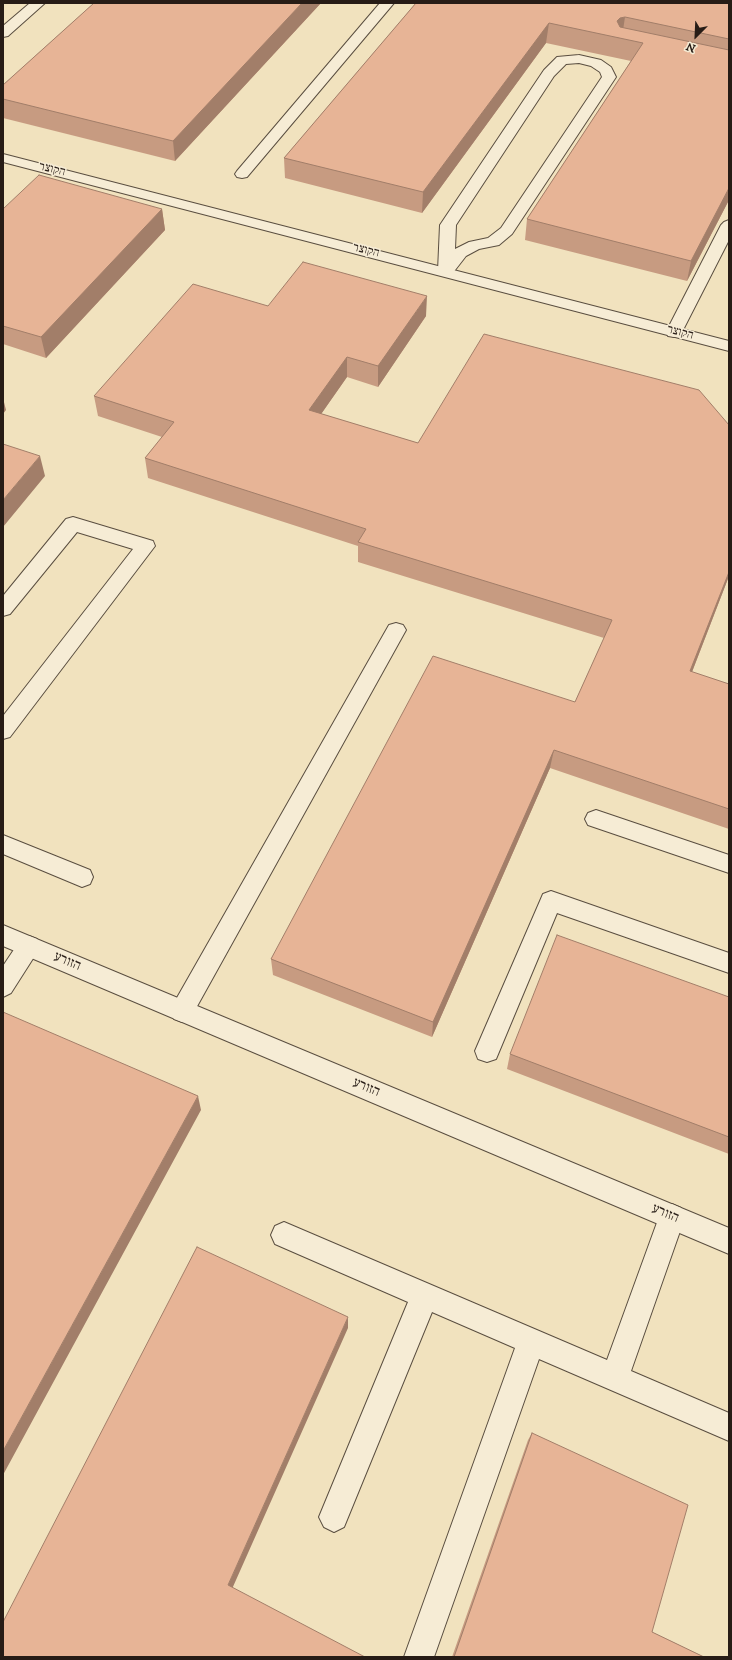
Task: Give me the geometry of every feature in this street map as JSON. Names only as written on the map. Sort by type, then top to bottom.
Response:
[{"type":"street","points":[[3,33],[38,3]]},
{"type":"street","points":[[242,174],[387,3]]},
{"type":"street","points":[[562,60],[579,60],[596,63],[606,70],[609,77],[507,231],[493,242],[475,245],[460,253],[446,271],[448,225],[549,73],[562,60]]},
{"type":"street","name":"הקוצר","points":[[3,158],[446,271],[729,346]]},
{"type":"street","points":[[674,332],[729,225]]},
{"type":"street","points":[[3,609],[73,524],[146,546],[3,731]]},
{"type":"street","points":[[182,1011],[396,630]]},
{"type":"street","points":[[596,819],[729,864]]},
{"type":"street","points":[[3,844],[82,877]]},
{"type":"street","points":[[487,1051],[551,901],[729,963]]},
{"type":"street","name":"הזורע","points":[[3,935],[729,1240]]},
{"type":"street","points":[[3,986],[29,946]]},
{"type":"street","points":[[615,1377],[672,1216]]},
{"type":"street","points":[[284,1235],[729,1427]]},
{"type":"street","points":[[334,1517],[425,1296]]},
{"type":"street","points":[[419,1657],[531,1341]]},
{"type":"building","points":[[94,3],[302,3],[173,141],[3,99],[3,85]]},
{"type":"building","points":[[416,3],[729,3],[729,39],[625,17],[620,18],[617,21],[620,27],[729,50],[729,188],[691,261],[527,219],[643,43],[549,23],[423,192],[284,158]]},
{"type":"building","points":[[39,175],[162,209],[41,337],[3,326],[3,209]]},
{"type":"building","points":[[303,262],[427,296],[378,366],[347,357],[309,410],[418,443],[484,334],[699,390],[729,425],[729,572],[690,671],[729,684],[729,809],[554,750],[433,1022],[271,959],[433,656],[575,702],[612,620],[358,542],[366,529],[145,458],[174,422],[94,396],[193,284],[268,306]]},
{"type":"building","points":[[3,444],[40,456],[3,500]]},
{"type":"building","points":[[557,935],[729,997],[729,1137],[510,1054]]},
{"type":"building","points":[[3,1012],[198,1096],[3,1451]]},
{"type":"building","points":[[197,1247],[348,1317],[228,1585],[365,1657],[3,1657],[3,1622]]},
{"type":"building","points":[[532,1433],[688,1505],[652,1632],[704,1657],[454,1657]]}]
